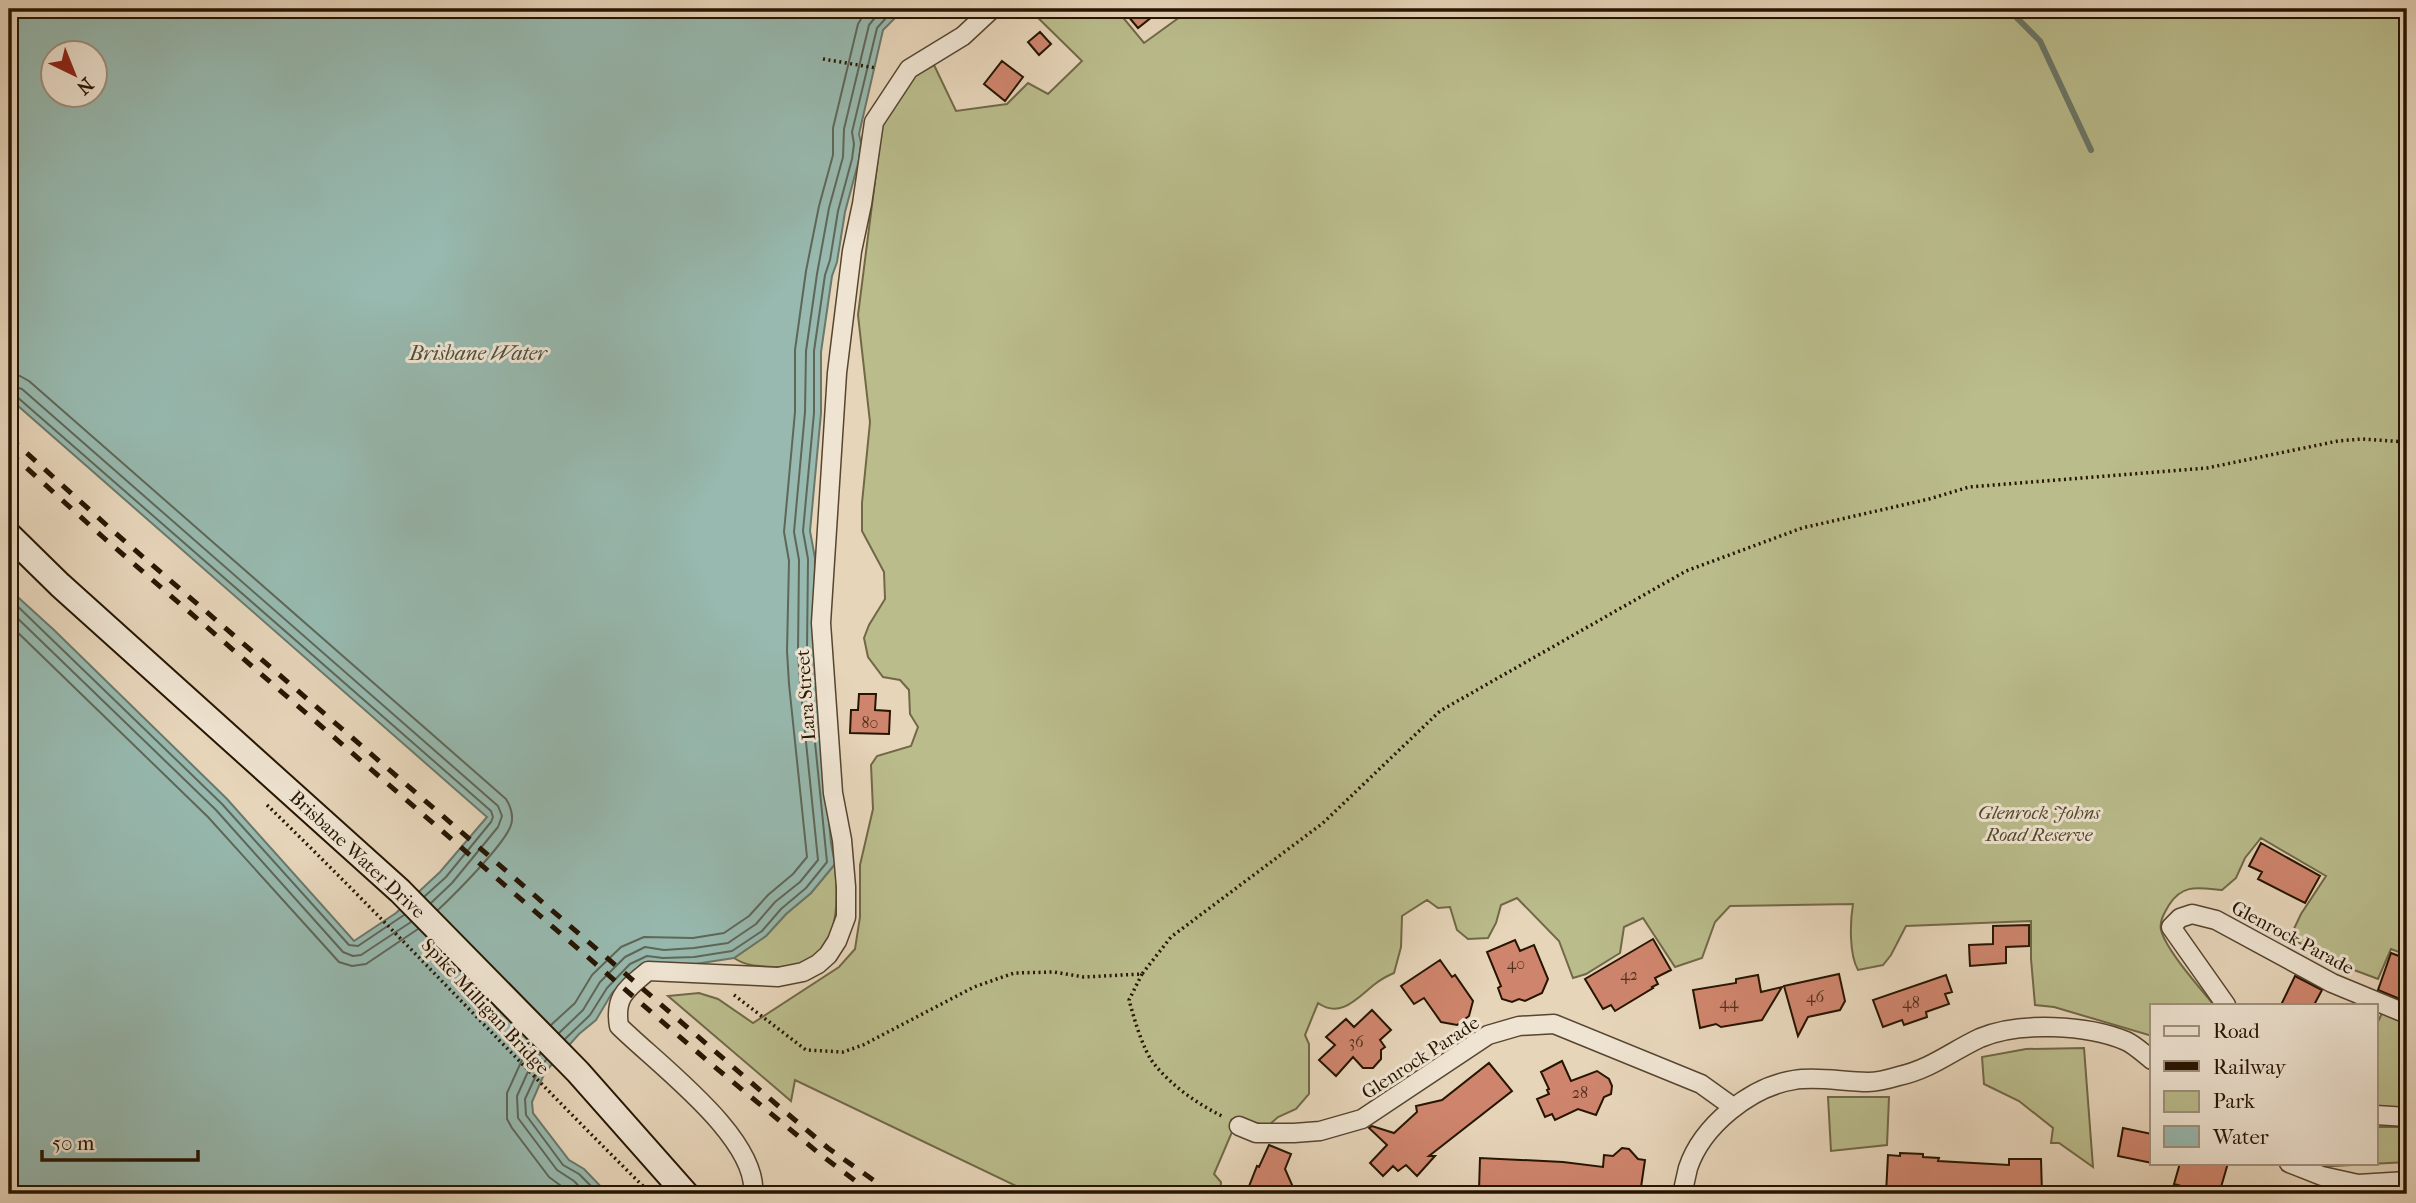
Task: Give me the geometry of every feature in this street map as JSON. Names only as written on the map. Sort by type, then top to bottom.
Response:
[{"type":"main road","name":"Brisbane Water Drive","points":[[9,534],[60,584],[400,891],[578,1072],[685,1194]]},
{"type":"street","name":"Lara Street","points":[[753,1194],[752,1177],[744,1157],[714,1114],[619,1026],[616,1009],[627,990],[648,971],[778,977],[803,972],[818,964],[837,941],[846,917],[843,852],[833,793],[821,623],[837,373],[852,251],[874,122],[909,69],[963,36],[992,9]]},
{"type":"street","name":"Glenrock Parade","points":[[2225,1004],[2171,927],[2180,918],[2192,914],[2216,920],[2332,983],[2407,1014]]},
{"type":"street","name":"Glenrock Parade","points":[[1239,1126],[1256,1133],[1294,1133],[1320,1131],[1362,1119],[1488,1035],[1519,1026],[1554,1024],[1701,1084],[1732,1107]]},
{"type":"street","points":[[1682,1194],[1689,1166],[1710,1130],[1732,1107],[1756,1093],[1793,1080],[1871,1082],[1902,1076],[1930,1067],[1982,1037],[2025,1027],[2088,1030],[2127,1042],[2150,1059]]},
{"type":"street","points":[[2378,1115],[2407,1117]]},
{"type":"street","points":[[2292,1164],[2322,1176],[2358,1184],[2407,1181]]},
{"type":"path","points":[[823,59],[876,68]]},
{"type":"path","points":[[1239,1126],[1200,1106],[1153,1064],[1135,1022],[1129,1000],[1142,974],[1171,937],[1323,823],[1440,711],[1686,571],[1802,528],[1929,499],[1969,487],[2207,468],[2338,441],[2362,439],[2407,442]]},
{"type":"path","name":"Spike Milligan Bridge","points":[[369,903],[554,1098],[652,1194]]},
{"type":"path","points":[[703,975],[744,1001],[806,1050],[828,1053],[843,1052],[863,1045],[974,988],[1014,973],[1054,972],[1084,977],[1142,974]]},
{"type":"green space","name":"Glenrock Johns Road Reserve","points":[[1029,9],[1116,9],[1144,43],[1191,9],[2407,9],[2407,955],[2391,949],[2378,979],[2330,961],[2290,937],[2301,914],[2326,876],[2261,838],[2245,858],[2236,878],[2222,890],[2186,890],[2174,898],[2166,911],[2161,930],[2169,948],[2213,1004],[2150,1004],[2150,1035],[2054,1007],[2035,1005],[2031,921],[1906,926],[1883,965],[1858,970],[1852,947],[1853,904],[1730,906],[1715,922],[1702,958],[1675,967],[1643,918],[1624,927],[1620,953],[1586,974],[1573,978],[1559,941],[1517,898],[1501,905],[1488,938],[1468,939],[1457,930],[1450,907],[1438,908],[1427,900],[1402,916],[1401,947],[1394,973],[1341,1008],[1334,1009],[1318,1003],[1305,1035],[1309,1044],[1309,1094],[1296,1109],[1278,1117],[1268,1126],[1238,1118],[1214,1174],[1221,1182],[1220,1194],[1033,1194],[795,1080],[791,1101],[668,996],[699,993],[718,999],[753,1023],[839,967],[855,949],[860,917],[860,865],[873,809],[871,765],[877,756],[911,746],[918,727],[910,714],[909,690],[900,680],[883,677],[868,657],[864,638],[885,599],[884,572],[862,531],[870,422],[858,315],[882,126],[912,77],[934,65],[956,111],[1007,104],[1028,83],[1048,94],[1082,61]]},
{"type":"green space","points":[[835,864],[835,918],[831,934],[823,948],[812,958],[797,965],[749,965],[734,958],[766,936],[811,893]]},
{"type":"green space","points":[[2383,1011],[2407,1021],[2407,1106],[2378,1109],[2378,1022]]},
{"type":"green space","points":[[2084,1048],[2093,1167],[2059,1143],[2051,1143],[2053,1128],[2019,1101],[1984,1084],[1982,1057],[2026,1049]]},
{"type":"green space","points":[[1828,1097],[1889,1097],[1887,1145],[1831,1151]]},
{"type":"green space","points":[[2378,1127],[2407,1127],[2407,1162],[2378,1164]]},
{"type":"green space","points":[[2308,1164],[2370,1164],[2315,1167]]},
{"type":"water","name":"Brisbane Water","points":[[9,9],[904,9],[883,30],[859,134],[859,160],[832,276],[821,352],[821,413],[810,531],[815,558],[816,682],[835,864],[811,893],[766,936],[734,958],[695,964],[648,963],[634,970],[612,993],[596,1020],[579,1034],[545,1072],[532,1102],[533,1113],[569,1160],[584,1169],[608,1194],[9,1194],[9,589],[227,799],[354,941],[396,913],[440,872],[487,817],[9,398]]},
{"type":"building","points":[[1122,9],[1162,9],[1138,28]]},
{"type":"building","points":[[1040,32],[1051,44],[1039,55],[1028,42]]},
{"type":"building","points":[[1002,61],[1023,77],[1005,101],[984,84]]},
{"type":"building","points":[[859,694],[876,694],[875,710],[890,711],[889,734],[850,733],[851,710],[858,710]]},
{"type":"building","points":[[2261,843],[2320,876],[2305,903],[2258,879],[2262,872],[2249,866]]},
{"type":"building","points":[[2029,925],[2029,946],[2006,947],[2006,963],[1970,966],[1969,945],[1993,944],[1993,926]]},
{"type":"building","points":[[1653,939],[1671,970],[1655,978],[1658,984],[1653,988],[1615,1011],[1611,1005],[1603,1009],[1585,979]]},
{"type":"building","points":[[1515,940],[1520,951],[1534,945],[1548,979],[1542,993],[1525,1001],[1519,999],[1512,1002],[1502,999],[1498,988],[1501,986],[1487,952]]},
{"type":"building","points":[[2391,953],[2407,959],[2407,1002],[2378,990]]},
{"type":"building","points":[[1440,960],[1452,977],[1455,975],[1473,1001],[1469,1016],[1457,1025],[1441,1022],[1424,998],[1414,1004],[1401,986]]},
{"type":"building","points":[[1839,974],[1845,1001],[1840,1010],[1808,1017],[1798,1036],[1784,986]]},
{"type":"building","points":[[1758,975],[1761,992],[1782,987],[1762,1020],[1700,1028],[1693,990],[1736,983],[1736,979]]},
{"type":"building","points":[[1946,975],[1952,992],[1945,994],[1949,1004],[1926,1012],[1927,1017],[1904,1025],[1902,1020],[1883,1027],[1873,1000]]},
{"type":"building","points":[[2295,976],[2322,990],[2315,1004],[2281,1004]]},
{"type":"building","points":[[1372,1010],[1391,1030],[1380,1040],[1385,1047],[1381,1050],[1381,1059],[1373,1068],[1363,1068],[1353,1057],[1336,1076],[1319,1060],[1335,1045],[1326,1037],[1346,1019],[1354,1027]]},
{"type":"building","points":[[1562,1061],[1571,1081],[1597,1071],[1609,1079],[1611,1094],[1604,1097],[1596,1115],[1578,1109],[1555,1120],[1552,1114],[1545,1117],[1537,1099],[1549,1094],[1549,1089],[1541,1072]]},
{"type":"building","points":[[1489,1063],[1512,1091],[1429,1156],[1435,1156],[1417,1176],[1406,1165],[1398,1171],[1393,1166],[1383,1176],[1370,1163],[1387,1145],[1369,1128],[1372,1126],[1394,1133],[1417,1112],[1416,1106],[1442,1100]]},
{"type":"building","points":[[2123,1128],[2150,1134],[2150,1163],[2118,1156]]},
{"type":"building","points":[[1269,1145],[1291,1154],[1285,1169],[1296,1194],[1246,1194]]},
{"type":"building","points":[[1622,1148],[1629,1149],[1638,1159],[1645,1160],[1640,1194],[1530,1194],[1530,1191],[1479,1190],[1480,1158],[1603,1167],[1604,1155],[1613,1156]]},
{"type":"building","points":[[1900,1153],[1923,1154],[1923,1157],[1939,1158],[1938,1161],[2009,1165],[2009,1159],[2041,1159],[2042,1194],[1886,1194],[1888,1155],[1900,1156]]},
{"type":"building","points":[[2180,1164],[2228,1164],[2219,1194],[2191,1194],[2192,1189],[2174,1184]]},
{"type":"waterway","points":[[2008,9],[2040,41],[2091,150]]},
{"type":"railway","points":[[9,437],[113,531],[776,1104],[828,1148],[893,1194]]},
{"type":"railway","points":[[9,452],[104,538],[710,1063],[821,1155],[873,1194]]}]
